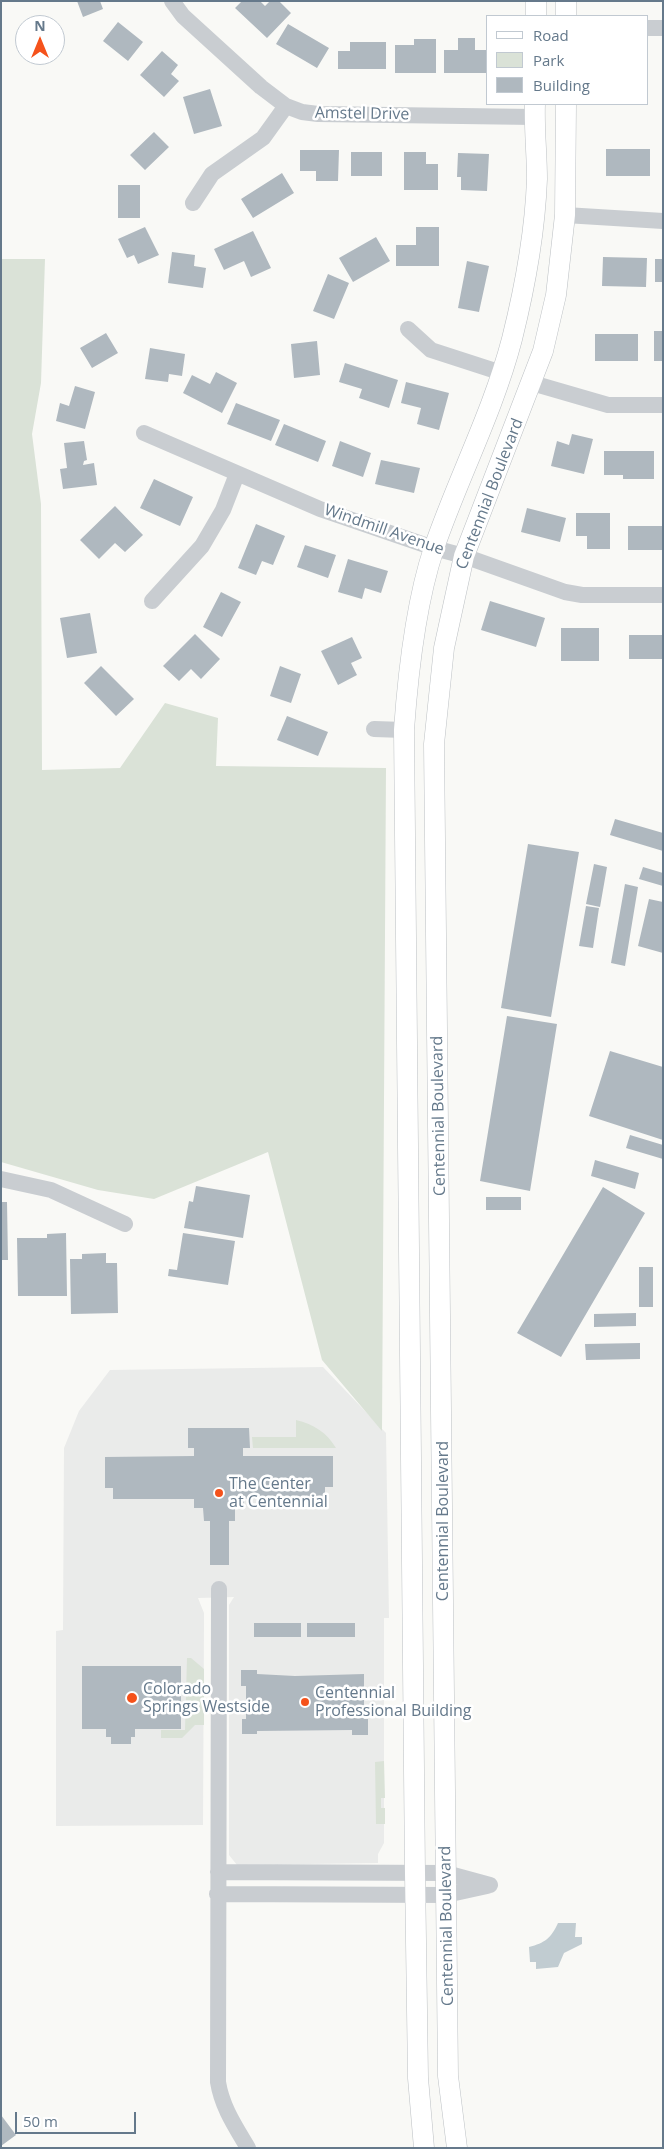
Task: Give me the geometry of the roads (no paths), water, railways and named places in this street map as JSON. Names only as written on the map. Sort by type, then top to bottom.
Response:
[{"type":"main road","points":[[536,1],[536,15]]},
{"type":"main road","points":[[566,1],[566,15]]},
{"type":"main road","name":"Centennial Boulevard","points":[[457,2148],[448,2076],[434,744],[444,648],[464,556],[532,383],[543,351],[556,295],[565,214],[566,105]]},
{"type":"main road","name":"Centennial Boulevard","points":[[424,2148],[418,2078],[415,1873],[404,730],[406,694],[423,589],[434,548],[480,436],[502,373],[524,289],[532,238],[537,179],[535,110]]},
{"type":"street","name":"Amstel Drive","points":[[172,1],[183,16],[261,87],[286,106],[302,112],[318,114],[535,110]]},
{"type":"street","points":[[649,28],[663,28]]},
{"type":"street","points":[[193,203],[212,174],[263,138],[286,106]]},
{"type":"street","points":[[565,214],[663,221]]},
{"type":"street","points":[[408,329],[431,350],[502,373]]},
{"type":"street","points":[[532,383],[608,405],[663,405]]},
{"type":"street","name":"Windmill Avenue","points":[[144,433],[320,509],[434,548],[464,556],[565,592],[582,596],[663,595]]},
{"type":"street","points":[[152,601],[202,546],[224,510],[237,474]]},
{"type":"street","points":[[374,729],[404,730]]},
{"type":"street","points":[[1,1179],[51,1190],[125,1224]]},
{"type":"street","points":[[219,1589],[218,2082],[220,2097],[248,2148]]},
{"type":"street","points":[[217,1894],[446,1895],[490,1885],[446,1873],[218,1872]]},
{"type":"place","name":"The Center at Centennial","points":[[219,1493]]},
{"type":"place","name":"Colorado Springs Westside","points":[[132,1698]]},
{"type":"place","name":"Centennial Professional Building","points":[[305,1702]]}]
